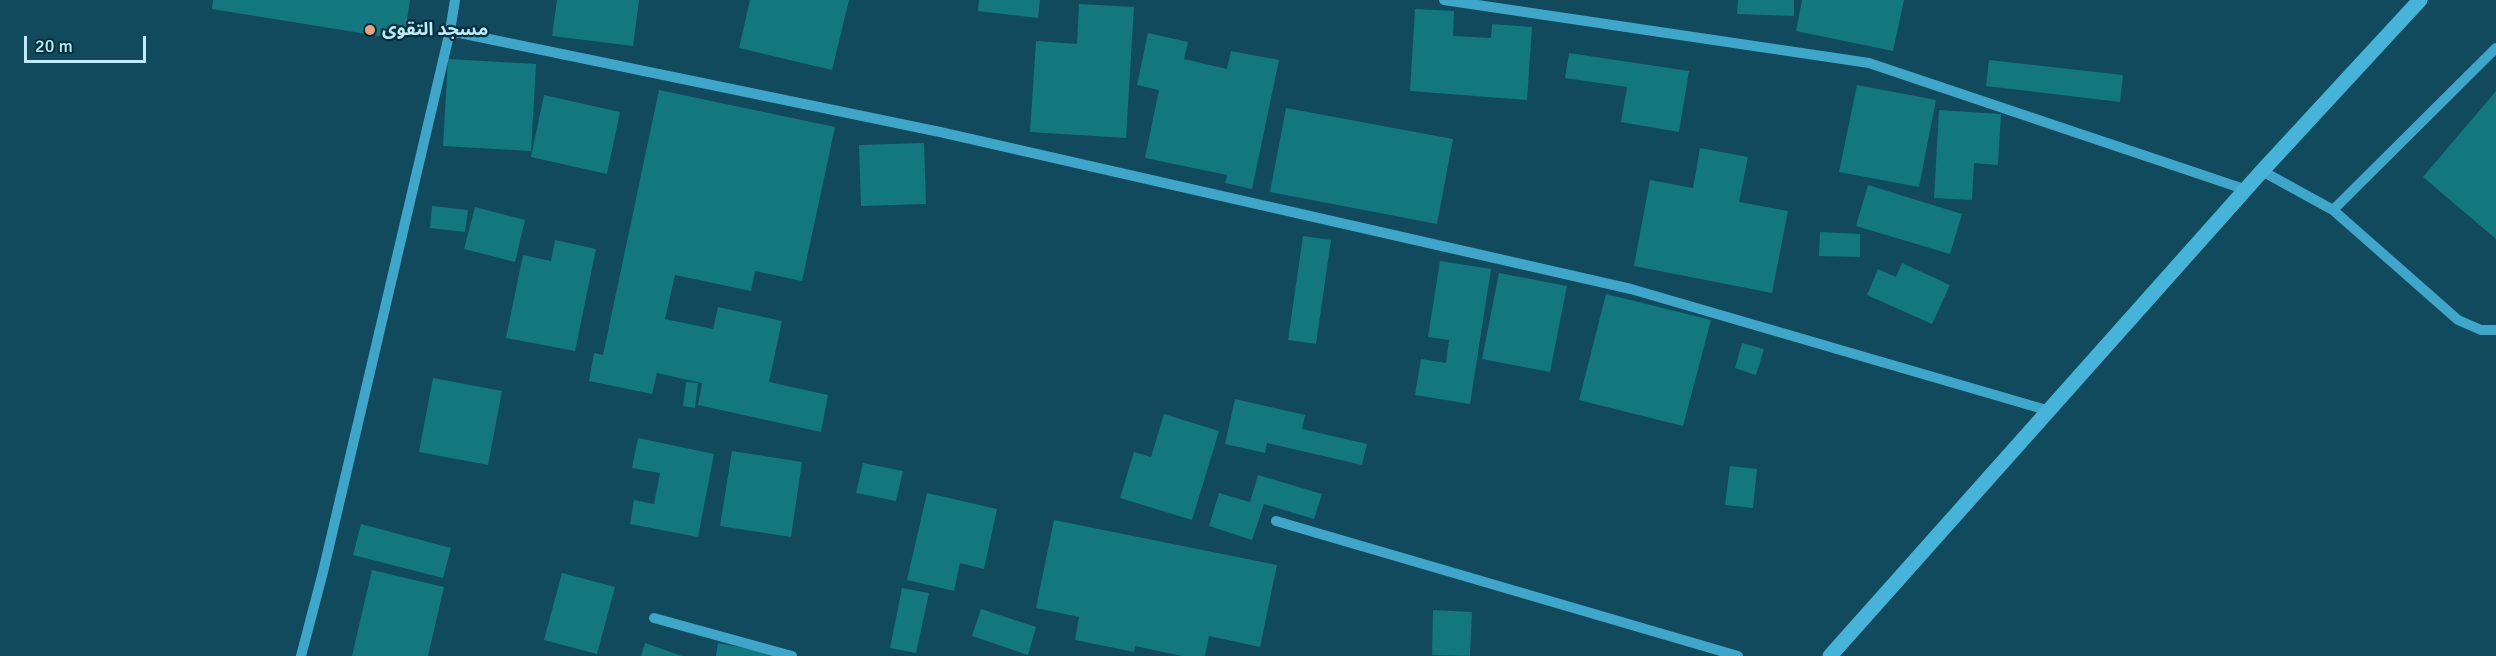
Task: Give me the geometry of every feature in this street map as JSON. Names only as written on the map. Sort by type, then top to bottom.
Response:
[{"type":"main road","points":[[1830,656],[2262,171],[2420,0]]},
{"type":"street","points":[[301,656],[323,572],[450,31],[455,0]]},
{"type":"street","points":[[1444,0],[1869,63],[2247,190]]},
{"type":"street","points":[[450,31],[951,135],[1632,289],[2050,411]]},
{"type":"street","points":[[2333,210],[2496,48]]},
{"type":"street","points":[[2262,171],[2333,210],[2458,320],[2481,330],[2496,330]]},
{"type":"street","points":[[1276,521],[1738,656]]},
{"type":"street","points":[[654,618],[792,656]]},
{"type":"building","name":"مسجد التقوى","points":[[213,0],[410,0],[404,40],[212,9]]},
{"type":"building","points":[[557,0],[639,0],[633,46],[552,36]]},
{"type":"building","points":[[750,0],[849,0],[832,70],[739,48]]},
{"type":"building","points":[[979,0],[1040,0],[1038,18],[978,11]]},
{"type":"building","points":[[1738,0],[1794,0],[1794,16],[1737,14]]},
{"type":"building","points":[[1802,0],[1904,0],[1893,51],[1796,31]]},
{"type":"building","points":[[1079,4],[1134,7],[1126,138],[1030,132],[1036,41],[1077,44]]},
{"type":"building","points":[[1415,9],[1454,11],[1453,36],[1491,38],[1492,24],[1532,27],[1527,100],[1410,91]]},
{"type":"building","points":[[1148,33],[1188,42],[1184,59],[1227,69],[1231,51],[1279,60],[1252,189],[1225,183],[1227,175],[1145,158],[1159,90],[1137,85]]},
{"type":"building","points":[[1569,53],[1689,71],[1679,132],[1621,122],[1627,87],[1565,78]]},
{"type":"building","points":[[448,59],[536,64],[531,151],[443,146]]},
{"type":"building","points":[[1989,60],[2123,75],[2120,102],[1986,86]]},
{"type":"building","points":[[1857,85],[1936,100],[1919,187],[1839,172]]},
{"type":"building","points":[[659,90],[835,127],[802,281],[755,271],[751,291],[675,275],[665,319],[713,329],[718,307],[782,321],[769,382],[828,395],[821,432],[698,405],[702,383],[657,373],[652,394],[589,381],[594,353],[603,355]]},
{"type":"building","points":[[2496,91],[2496,239],[2423,177]]},
{"type":"building","points":[[544,95],[620,112],[607,174],[531,157]]},
{"type":"building","points":[[1286,108],[1453,139],[1437,224],[1270,192]]},
{"type":"building","points":[[1939,110],[2001,114],[1998,165],[1974,163],[1972,200],[1934,198]]},
{"type":"building","points":[[924,143],[926,204],[861,206],[859,145]]},
{"type":"building","points":[[1700,148],[1748,157],[1739,202],[1788,211],[1772,293],[1634,266],[1650,180],[1693,188]]},
{"type":"building","points":[[1868,185],[1962,214],[1950,254],[1856,226]]},
{"type":"building","points":[[432,206],[468,210],[465,232],[430,228]]},
{"type":"building","points":[[475,207],[525,220],[515,262],[464,249]]},
{"type":"building","points":[[1820,232],[1860,234],[1860,257],[1819,256]]},
{"type":"building","points":[[1303,236],[1331,240],[1316,344],[1288,340]]},
{"type":"building","points":[[555,240],[596,249],[575,351],[506,338],[523,255],[551,261]]},
{"type":"building","points":[[1440,261],[1491,269],[1470,404],[1415,395],[1421,359],[1446,363],[1449,340],[1428,337]]},
{"type":"building","points":[[1902,263],[1950,285],[1932,324],[1867,295],[1878,269],[1896,277]]},
{"type":"building","points":[[1499,273],[1567,286],[1550,372],[1482,359]]},
{"type":"building","points":[[1606,294],[1711,320],[1683,426],[1579,400]]},
{"type":"building","points":[[1742,343],[1764,349],[1756,375],[1735,368]]},
{"type":"building","points":[[433,378],[502,391],[488,465],[419,452]]},
{"type":"building","points":[[686,382],[698,383],[695,408],[683,406]]},
{"type":"building","points":[[1235,399],[1305,415],[1302,429],[1367,444],[1362,465],[1267,443],[1265,453],[1225,444]]},
{"type":"building","points":[[1164,414],[1219,431],[1192,520],[1120,498],[1134,452],[1151,457]]},
{"type":"building","points":[[638,438],[714,454],[698,537],[630,524],[634,500],[654,504],[660,473],[632,468]]},
{"type":"building","points":[[732,451],[802,462],[791,537],[720,526]]},
{"type":"building","points":[[863,463],[903,471],[896,501],[856,493]]},
{"type":"building","points":[[1730,466],[1757,469],[1753,508],[1725,505]]},
{"type":"building","points":[[1258,475],[1322,494],[1314,519],[1264,504],[1252,540],[1209,526],[1219,493],[1250,502]]},
{"type":"building","points":[[927,493],[997,509],[984,569],[960,563],[954,591],[907,580]]},
{"type":"building","points":[[1054,520],[1277,565],[1260,647],[1209,636],[1205,656],[1182,656],[1135,646],[1134,652],[1075,640],[1079,617],[1036,608]]},
{"type":"building","points":[[361,524],[451,548],[443,578],[353,555]]},
{"type":"building","points":[[372,570],[444,587],[428,656],[352,656]]},
{"type":"building","points":[[562,573],[615,587],[597,654],[544,640]]},
{"type":"building","points":[[902,588],[929,593],[916,653],[890,648]]},
{"type":"building","points":[[981,609],[1036,627],[1028,655],[972,636]]},
{"type":"building","points":[[1433,610],[1472,612],[1470,656],[1432,655]]},
{"type":"building","points":[[645,643],[682,656],[641,656]]},
{"type":"building","points":[[718,643],[781,655],[781,656],[716,656]]},
{"type":"place","name":"مسجد التقوى","points":[[370,30]]}]
